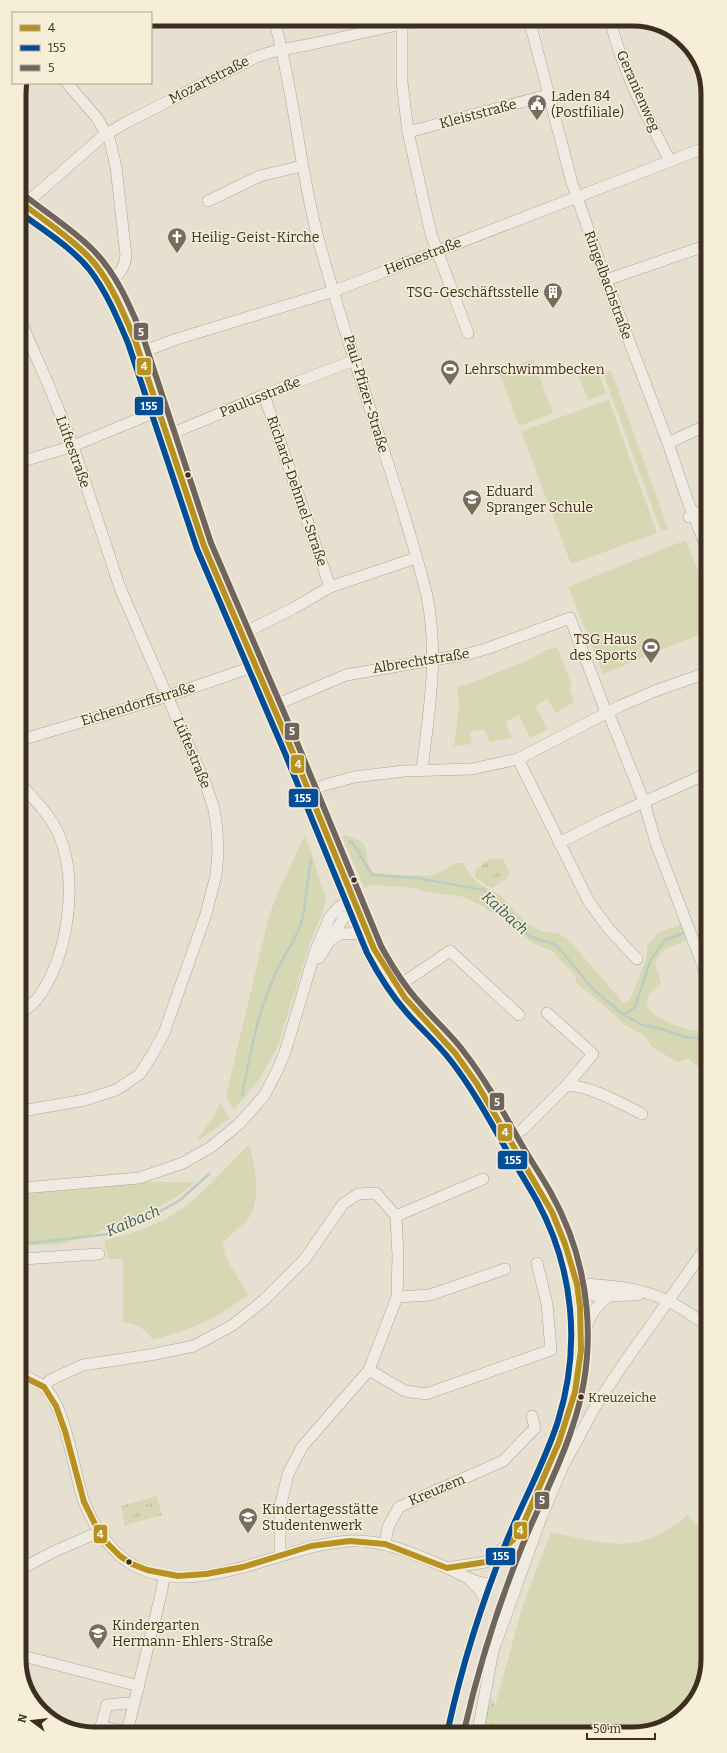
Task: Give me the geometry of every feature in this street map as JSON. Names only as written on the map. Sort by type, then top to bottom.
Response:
[{"type":"main road","points":[[26,206],[85,253],[108,282],[125,316],[139,354],[199,534],[310,791],[367,933],[380,960],[397,986],[414,1008],[460,1059],[477,1084],[552,1212],[565,1244],[577,1288],[581,1350],[577,1380],[565,1426],[518,1536],[488,1612],[467,1684],[457,1727]]},
{"type":"street","name":"Paul-Pfizer-Straße","points":[[276,26],[282,49],[302,166],[318,238],[416,558],[430,612],[434,661],[422,770]]},
{"type":"street","name":"Mozartstraße","points":[[26,200],[107,134],[127,122],[256,57],[282,49],[393,26]]},
{"type":"street","points":[[402,26],[402,82],[408,132],[431,234],[468,333]]},
{"type":"street","name":"Ringelbachstraße","points":[[531,26],[576,197],[668,443],[691,516],[701,536]]},
{"type":"street","name":"Geranienweg","points":[[612,26],[636,94],[670,161]]},
{"type":"street","points":[[68,84],[93,113],[107,134],[115,160],[127,250],[126,261],[122,271],[108,282]]},
{"type":"street","name":"Kleiststraße","points":[[408,132],[548,95]]},
{"type":"street","name":"Heinestraße","points":[[139,354],[177,339],[334,291],[701,149]]},
{"type":"street","points":[[208,201],[260,176],[302,166]]},
{"type":"street","points":[[606,280],[701,247]]},
{"type":"street","name":"Lüftestraße","points":[[26,334],[73,446],[120,588],[206,785],[214,809],[218,852],[216,875],[206,914],[164,1033],[140,1074],[116,1090],[85,1100],[26,1110]]},
{"type":"street","name":"Paulusstraße","points":[[166,436],[264,395],[355,360]]},
{"type":"street","name":"Richard-Dehmel-Straße","points":[[264,395],[330,587]]},
{"type":"street","points":[[26,460],[73,446],[158,412]]},
{"type":"street","points":[[668,443],[701,428]]},
{"type":"street","points":[[691,516],[701,512]]},
{"type":"street","points":[[242,634],[294,608],[330,587],[416,558]]},
{"type":"street","name":"Albrechtstraße","points":[[273,706],[346,675],[434,661],[489,648],[570,618],[607,712]]},
{"type":"street","name":"Eichendorffstraße","points":[[26,739],[168,696],[255,666]]},
{"type":"street","points":[[310,791],[350,778],[422,770],[458,771],[518,759],[607,712],[655,691],[701,675]]},
{"type":"street","points":[[607,712],[644,802],[656,843],[701,961]]},
{"type":"street","points":[[518,759],[559,843],[597,915],[637,959]]},
{"type":"street","points":[[559,843],[602,821],[701,776]]},
{"type":"street","points":[[26,790],[51,819],[60,836],[66,862],[69,888],[67,919],[59,952],[51,974],[37,999],[26,1009]]},
{"type":"street","points":[[309,974],[344,917],[355,905]]},
{"type":"street","points":[[26,1188],[139,1178],[183,1163],[211,1147],[239,1124],[264,1096],[277,1071],[285,1052],[315,952],[330,917],[339,907],[355,905]]},
{"type":"street","points":[[328,941],[340,934],[367,933]]},
{"type":"street","points":[[397,986],[450,951],[519,1015]]},
{"type":"street","points":[[510,1139],[566,1086],[593,1054],[547,1013]]},
{"type":"street","points":[[566,1086],[573,1085],[600,1094],[642,1114]]},
{"type":"street","points":[[396,1216],[483,1179]]},
{"type":"street","points":[[44,1387],[50,1380],[83,1365],[150,1355],[194,1346],[233,1325],[264,1300],[305,1259],[343,1204],[358,1194],[376,1193],[396,1216],[398,1256],[396,1297],[369,1370],[302,1447],[288,1474],[280,1508],[280,1555]]},
{"type":"street","points":[[26,1259],[100,1254]]},
{"type":"street","points":[[479,1727],[493,1651],[541,1518],[562,1468],[596,1405],[701,1254]]},
{"type":"street","points":[[369,1370],[405,1391],[426,1394],[551,1350],[547,1304],[537,1263]]},
{"type":"street","points":[[396,1297],[430,1295],[505,1269]]},
{"type":"street","points":[[577,1288],[622,1287],[637,1290],[668,1301],[701,1321]]},
{"type":"street","points":[[577,1288],[608,1296],[653,1296]]},
{"type":"street","points":[[581,1350],[591,1315],[599,1303],[608,1296]]},
{"type":"street","points":[[26,1378],[44,1387],[51,1396],[61,1417],[84,1502],[99,1532],[108,1544],[132,1564],[164,1575],[178,1576],[221,1572],[244,1567],[311,1546],[336,1542],[358,1541],[384,1544],[447,1568],[471,1580],[483,1584],[500,1582]]},
{"type":"street","name":"Kreuzem","points":[[384,1544],[388,1527],[399,1507],[495,1465],[511,1455],[534,1428],[532,1416]]},
{"type":"street","points":[[26,1566],[53,1552],[99,1532]]},
{"type":"street","points":[[447,1568],[486,1562],[518,1536]]},
{"type":"street","points":[[134,1705],[162,1590],[164,1575]]},
{"type":"street","points":[[471,1580],[482,1593],[488,1612]]},
{"type":"street","points":[[26,1657],[138,1686]]},
{"type":"green space","points":[[533,359],[553,413],[519,426],[499,372]]},
{"type":"green space","points":[[597,368],[606,393],[588,400],[578,375]]},
{"type":"green space","points":[[611,370],[668,529],[661,531],[603,373]]},
{"type":"green space","points":[[609,400],[657,533],[571,564],[521,431]]},
{"type":"green space","points":[[686,540],[701,579],[701,634],[603,674],[568,587]]},
{"type":"green space","points":[[557,647],[572,686],[569,687],[574,702],[556,713],[547,699],[535,706],[548,729],[530,738],[519,715],[505,722],[512,738],[490,742],[484,729],[470,732],[472,744],[454,746],[459,706],[457,686],[466,685],[529,660],[544,651]]},
{"type":"green space","points":[[345,835],[354,838],[364,845],[372,872],[397,875],[428,876],[436,874],[456,863],[463,863],[476,882],[501,896],[527,924],[543,932],[558,933],[570,941],[624,1004],[630,1000],[646,959],[647,946],[659,932],[685,923],[690,939],[662,951],[655,963],[661,983],[649,994],[647,1008],[667,1022],[682,1028],[701,1031],[701,1067],[689,1059],[677,1062],[651,1046],[646,1037],[623,1024],[615,1015],[576,983],[575,975],[554,952],[534,944],[500,913],[490,912],[484,907],[464,897],[427,892],[415,888],[373,885],[364,888],[342,836]]},
{"type":"green space","points":[[304,837],[306,837],[326,899],[323,912],[310,943],[277,1048],[259,1080],[234,1110],[228,1100],[227,1091],[269,916],[278,892]]},
{"type":"green space","points":[[498,858],[503,859],[510,874],[507,878],[492,888],[476,878],[475,871],[488,860]]},
{"type":"green space","points":[[220,1103],[230,1118],[199,1140],[198,1138],[212,1119]]},
{"type":"green space","points":[[249,1144],[256,1179],[256,1197],[254,1206],[249,1218],[223,1242],[225,1256],[248,1295],[217,1316],[188,1329],[153,1340],[140,1328],[123,1322],[123,1259],[109,1259],[104,1241],[148,1227],[177,1212],[191,1202],[215,1180]]},
{"type":"green space","points":[[140,1182],[195,1182],[178,1196],[147,1214],[77,1240],[60,1244],[26,1246],[26,1192]]},
{"type":"green space","points":[[157,1496],[162,1515],[125,1525],[121,1506]]},
{"type":"green space","points":[[688,1515],[701,1530],[700,1673],[690,1697],[681,1707],[667,1718],[655,1723],[634,1727],[490,1727],[492,1726],[492,1713],[522,1608],[551,1532],[606,1543],[622,1544],[638,1542],[653,1537],[670,1528]]},
{"type":"green space","points":[[492,1699],[495,1703],[491,1717],[493,1724],[490,1727],[482,1727],[489,1700]]},
{"type":"waterway","name":"Kaibach","points":[[349,841],[354,845],[372,875],[416,878],[484,890],[516,919],[529,936],[556,945],[594,990],[624,1015],[642,1025],[662,1029],[685,1037],[701,1039]]},
{"type":"waterway","name":"Kaibach","points":[[242,1096],[263,1004],[278,969],[295,938],[303,917],[311,860]]},
{"type":"waterway","name":"Kaibach","points":[[624,1015],[635,1007],[650,961],[665,940],[684,933]]},
{"type":"waterway","name":"Kaibach","points":[[26,1244],[108,1234],[148,1218],[180,1200],[209,1174]]},
{"type":"transit line","name":"5","points":[[26,196],[84,241],[100,257],[122,290],[143,337],[211,543],[298,745],[381,946],[409,990],[459,1045],[472,1062],[500,1106],[551,1193],[575,1249],[587,1308],[588,1338],[586,1368],[580,1398],[567,1444],[527,1534],[496,1616],[475,1685],[465,1727]]},
{"type":"transit line","name":"4","points":[[26,206],[79,247],[88,256],[95,264],[118,301],[135,340],[204,546],[291,748],[374,949],[405,998],[455,1053],[477,1084],[552,1212],[565,1244],[577,1284],[580,1307],[581,1350],[575,1392],[559,1442],[518,1536],[486,1562],[447,1568],[385,1544],[350,1541],[311,1546],[243,1567],[206,1574],[178,1576],[147,1570],[132,1564],[120,1556],[99,1532],[84,1502],[65,1431],[56,1406],[44,1387],[26,1378]]},
{"type":"transit line","name":"155","points":[[26,217],[74,253],[82,261],[95,277],[111,304],[128,343],[197,549],[284,751],[367,953],[380,976],[396,999],[459,1071],[487,1115],[537,1201],[559,1254],[566,1281],[570,1309],[570,1365],[565,1393],[553,1436],[507,1540],[489,1587],[466,1657],[448,1727]]},
{"type":"place","name":"Laden 84 (Postfiliale)","points":[[537,121]]},
{"type":"place","name":"Heilig-Geist-Kirche","points":[[177,254]]},
{"type":"place","name":"TSG-Geschäftsstelle","points":[[553,309]]},
{"type":"place","name":"Lehrschwimmbecken","points":[[450,386]]},
{"type":"place","name":"Eduard Spranger Schule","points":[[472,516]]},
{"type":"place","name":"TSG Haus des Sports","points":[[651,664]]},
{"type":"place","name":"Kreuzeiche","points":[[581,1397]]},
{"type":"place","name":"Kindertagesstätte Studentenwerk","points":[[248,1534]]},
{"type":"place","name":"Kindergarten Hermann-Ehlers-Straße","points":[[98,1650]]}]
